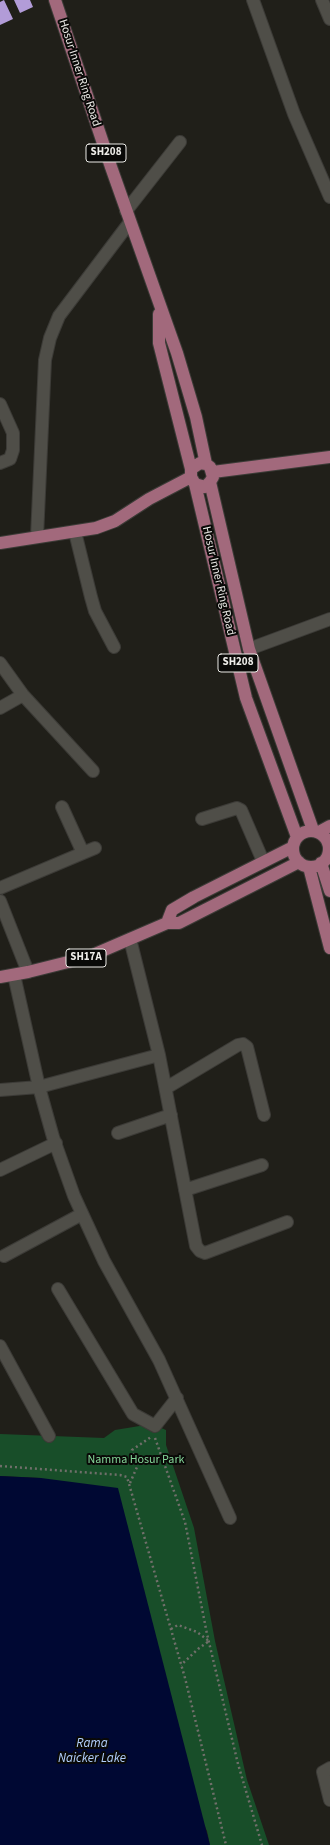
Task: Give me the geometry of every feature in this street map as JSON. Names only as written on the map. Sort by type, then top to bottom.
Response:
[{"type":"main road","name":"Hosur Inner Ring Road","points":[[55,0],[128,216],[177,352],[210,472],[249,649],[316,831]]},
{"type":"main road","name":"Hosur Inner Ring Road","points":[[159,305],[159,343],[246,698],[295,842]]},
{"type":"main road","points":[[0,542],[75,532],[96,528],[115,521],[149,499],[192,477],[200,463],[210,472],[330,458]]},
{"type":"main road","points":[[192,477],[205,487],[210,472]]},
{"type":"main road","points":[[167,922],[172,910],[295,842],[301,833],[316,831],[330,826]]},
{"type":"main road","points":[[316,831],[324,836],[329,847],[326,859],[321,863],[330,891]]},
{"type":"main road","points":[[295,842],[295,858],[304,865],[330,948]]},
{"type":"main road","name":"SH17A","points":[[0,977],[28,972],[88,957],[167,922],[179,923],[304,865],[321,863]]},
{"type":"street","points":[[253,0],[294,114],[330,197]]},
{"type":"street","points":[[322,0],[330,19]]},
{"type":"street","points":[[37,537],[45,360],[50,338],[59,316],[180,142]]},
{"type":"street","points":[[0,404],[13,433],[13,450],[10,459],[0,463]]},
{"type":"street","points":[[75,532],[90,597],[95,611],[114,647]]},
{"type":"street","points":[[249,649],[330,620]]},
{"type":"street","points":[[0,663],[23,695],[93,771]]},
{"type":"street","points":[[0,708],[23,695]]},
{"type":"street","points":[[62,807],[83,853]]},
{"type":"street","points":[[202,819],[237,808],[241,810],[263,861]]},
{"type":"street","points":[[0,888],[95,848]]},
{"type":"street","points":[[0,901],[28,972]]},
{"type":"street","points":[[130,939],[159,1055],[196,1246],[200,1251],[205,1253],[287,1222]]},
{"type":"street","points":[[14,975],[39,1087],[56,1143],[82,1214],[104,1261],[159,1360],[230,1518]]},
{"type":"street","points":[[166,1088],[238,1045],[243,1044],[247,1047],[264,1115]]},
{"type":"street","points":[[0,1090],[39,1087],[159,1055]]},
{"type":"street","points":[[118,1133],[171,1115]]},
{"type":"street","points":[[0,1170],[56,1143]]},
{"type":"street","points":[[185,1190],[262,1165]]},
{"type":"street","points":[[4,1256],[82,1214]]},
{"type":"street","points":[[58,1289],[134,1414],[155,1426],[177,1398]]},
{"type":"street","points":[[0,1346],[49,1436]]},
{"type":"street","points":[[330,1768],[323,1772],[330,1800]]},
{"type":"path","points":[[130,1484],[137,1467],[132,1450],[154,1435],[185,1522],[209,1641],[238,1764],[262,1845]]},
{"type":"path","points":[[0,1466],[120,1475],[127,1477],[181,1665],[226,1845]]},
{"type":"path","points":[[171,1629],[178,1625],[197,1632],[209,1641]]},
{"type":"path","points":[[181,1665],[209,1641]]},
{"type":"green space","name":"Namma Hosur Park","points":[[152,1424],[166,1430],[166,1445],[194,1528],[215,1641],[247,1780],[269,1845],[210,1845],[207,1831],[41,1478],[0,1476],[0,1434],[104,1438],[115,1430]]},
{"type":"water","name":"Rama Naicker Lake","points":[[0,1476],[41,1478],[118,1488],[210,1845],[0,1845]]},
{"type":"building","points":[[4,0],[13,19],[0,25],[0,2]]},
{"type":"building","points":[[14,0],[30,0],[33,7],[20,13]]}]
